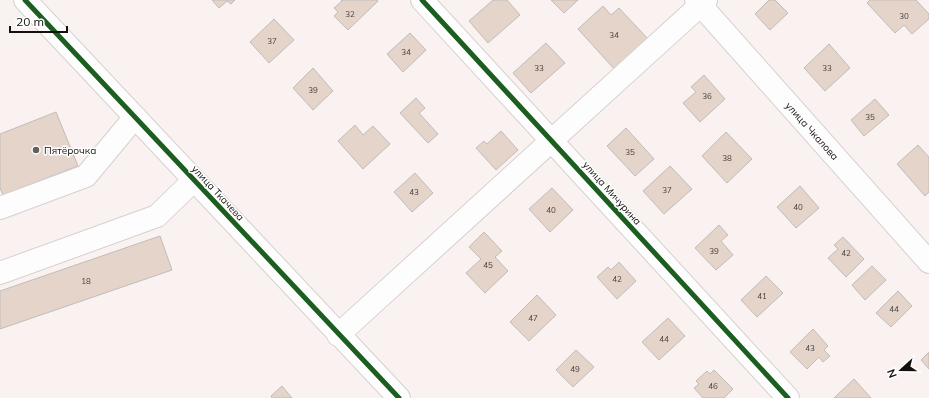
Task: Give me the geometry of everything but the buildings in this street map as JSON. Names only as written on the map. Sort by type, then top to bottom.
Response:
[{"type":"street","name":"улица Мичурина","points":[[422,0],[788,398]]},
{"type":"street","name":"улица Ткачева","points":[[32,2],[135,117],[338,335],[399,398]]},
{"type":"street","points":[[338,335],[701,2]]},
{"type":"street","name":"улица Чкалова","points":[[701,2],[929,262]]},
{"type":"street","points":[[0,208],[86,176],[135,117]]},
{"type":"street","points":[[0,272],[157,216],[194,180]]},
{"type":"cycle path","points":[[25,0],[399,398]]},
{"type":"cycle path","points":[[422,0],[788,398]]},
{"type":"place","name":"Пятёрочка","points":[[36,150]]}]
